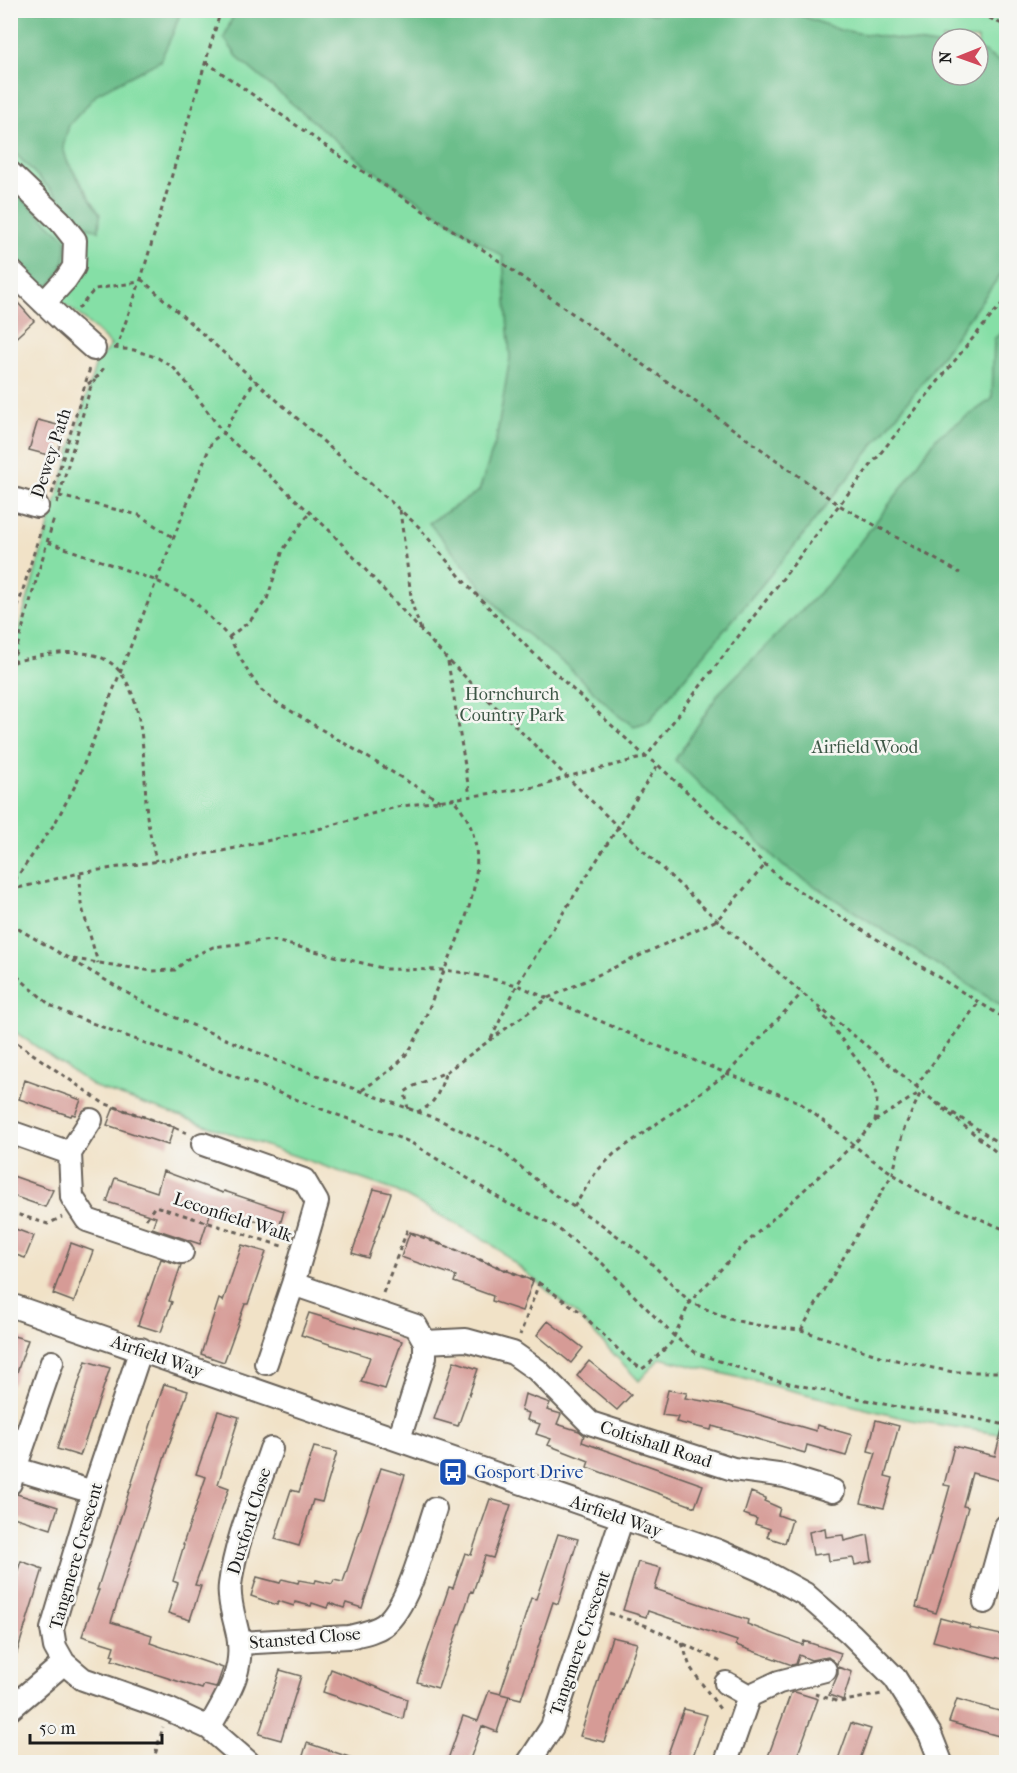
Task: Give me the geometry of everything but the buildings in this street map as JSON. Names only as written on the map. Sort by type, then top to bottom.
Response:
[{"type":"street","points":[[10,173],[60,221],[75,240],[74,267],[44,303]]},
{"type":"street","points":[[10,270],[66,324],[108,354]]},
{"type":"street","points":[[10,498],[48,509]]},
{"type":"street","points":[[92,1120],[70,1153],[72,1197],[87,1220],[182,1252]]},
{"type":"street","points":[[10,1132],[70,1153]]},
{"type":"street","points":[[209,1146],[304,1180],[317,1202],[293,1284],[266,1363]]},
{"type":"street","points":[[293,1284],[416,1326],[425,1342],[425,1357],[399,1440]]},
{"type":"street","name":"Airfield Way","points":[[10,1305],[717,1551],[763,1571],[806,1594],[895,1678],[930,1734],[941,1762]]},
{"type":"street","name":"Coltishall Road","points":[[425,1342],[466,1340],[513,1353],[537,1370],[590,1423],[733,1469],[785,1476],[833,1491]]},
{"type":"street","name":"Tangmere Crescent","points":[[64,1663],[55,1647],[52,1629],[93,1491],[141,1349]]},
{"type":"street","points":[[52,1362],[12,1473],[93,1491]]},
{"type":"street","name":"Duxford Close","points":[[209,1728],[240,1665],[239,1643],[229,1587],[237,1552],[271,1449]]},
{"type":"street","name":"Stansted Close","points":[[239,1643],[349,1637],[382,1626],[393,1616],[403,1601],[435,1509]]},
{"type":"street","name":"Tangmere Crescent","points":[[529,1762],[552,1727],[622,1518]]},
{"type":"street","points":[[985,1602],[1006,1526]]},
{"type":"street","points":[[10,1709],[64,1663],[83,1679],[168,1709],[209,1728],[248,1762]]},
{"type":"street","points":[[726,1762],[749,1695],[779,1682],[825,1670]]},
{"type":"street","points":[[726,1683],[749,1695]]},
{"type":"path","points":[[10,672],[48,542],[48,509],[59,496],[91,386],[108,354],[140,281],[221,10]]},
{"type":"path","points":[[973,10],[1006,26]]},
{"type":"path","points":[[206,62],[350,163],[491,255],[839,505],[960,573]]},
{"type":"path","points":[[66,324],[95,289],[140,281]]},
{"type":"path","points":[[140,281],[418,526],[468,586],[528,648],[783,881],[1006,1019]]},
{"type":"path","points":[[11,889],[80,873],[218,852],[315,830],[396,807],[542,786],[566,777],[646,757],[839,505],[1006,299]]},
{"type":"path","points":[[108,354],[134,350],[158,358],[173,367],[223,433],[329,530],[448,660],[617,826],[717,920],[802,993],[1006,1160]]},
{"type":"path","name":"Dewey Path","points":[[10,633],[87,385],[108,354]]},
{"type":"path","points":[[87,385],[97,377]]},
{"type":"path","points":[[11,889],[17,877],[56,823],[76,784],[212,441],[223,433],[255,381]]},
{"type":"path","points":[[59,496],[139,515],[174,538]]},
{"type":"path","points":[[400,510],[412,604],[421,631]]},
{"type":"path","points":[[229,637],[250,621],[267,599],[283,550],[309,513]]},
{"type":"path","points":[[48,542],[157,581],[192,599],[229,637],[260,689],[276,702],[440,801]]},
{"type":"path","points":[[13,662],[44,655],[79,652],[106,660],[121,671],[129,682],[140,722],[148,820],[156,861]]},
{"type":"path","points":[[448,660],[470,796]]},
{"type":"path","points":[[490,1041],[517,985],[658,765]]},
{"type":"path","points":[[362,1090],[388,1071],[408,1051],[467,915],[478,872],[475,841],[465,811],[453,799]]},
{"type":"path","points":[[408,1109],[405,1092],[446,1072],[548,999],[717,920],[766,865]]},
{"type":"path","points":[[80,873],[81,904],[98,963]]},
{"type":"path","points":[[10,924],[148,1005],[175,1018],[275,1060],[440,1120],[500,1150],[555,1195],[643,1255],[690,1302],[729,1319],[756,1325],[801,1330],[883,1357],[918,1365],[953,1372],[1006,1372]]},
{"type":"path","points":[[71,959],[152,971],[175,970],[189,958],[213,947],[271,940],[386,969],[444,970],[517,985],[654,1044],[799,1102],[853,1145],[922,1194],[1006,1230]]},
{"type":"path","points":[[10,970],[50,1005],[73,1016],[410,1142],[507,1203],[552,1224],[602,1263],[674,1336],[696,1353],[771,1379],[902,1408],[950,1413],[1006,1425]]},
{"type":"path","points":[[574,1208],[596,1172],[614,1154],[728,1073],[802,993]]},
{"type":"path","points":[[915,1086],[979,1002]]},
{"type":"path","points":[[815,1004],[873,1081],[877,1100],[875,1121]]},
{"type":"path","points":[[10,1038],[103,1103],[174,1127],[209,1146]]},
{"type":"path","points":[[417,1112],[429,1107],[438,1095],[446,1072]]},
{"type":"path","points":[[376,1313],[407,1231],[539,1283],[579,1311],[630,1361],[642,1369],[671,1343],[690,1302],[741,1248],[853,1145],[875,1121],[921,1092]]},
{"type":"path","points":[[921,1092],[1006,1148]]},
{"type":"path","points":[[801,1330],[893,1173],[903,1131],[921,1092]]},
{"type":"path","name":"Leconfield Walk","points":[[135,1236],[155,1206],[302,1253]]},
{"type":"path","points":[[10,1212],[48,1224],[79,1208]]},
{"type":"path","points":[[513,1353],[539,1283]]},
{"type":"path","points":[[593,1608],[648,1626],[724,1664],[726,1683]]},
{"type":"path","points":[[809,1692],[839,1702],[903,1690]]},
{"type":"path","points":[[153,1762],[168,1709]]},
{"type":"green space","points":[[11,10],[181,11],[160,61],[98,93],[69,125],[63,147],[67,161],[100,214],[99,231],[86,226],[11,149]]},
{"type":"green space","points":[[640,10],[653,14],[684,10],[789,11],[840,30],[930,44],[930,87],[990,87],[990,56],[1006,66],[1006,267],[923,382],[800,539],[648,722],[634,726],[620,717],[567,666],[508,619],[429,523],[479,491],[496,440],[510,358],[503,257],[365,165],[239,59],[224,38],[235,11]]},
{"type":"green space","name":"Hornchurch Country Park","points":[[11,11],[1006,11],[1006,1435],[911,1420],[660,1358],[639,1381],[577,1315],[489,1242],[396,1191],[95,1087],[11,1029],[11,656],[96,363],[111,345],[77,313],[37,286],[11,257]]},
{"type":"green space","points":[[10,188],[66,239],[63,264],[50,285],[37,286],[11,257]]},
{"type":"green space","name":"Airfield Wood","points":[[1006,328],[1006,1009],[783,866],[675,760],[719,693],[827,585],[897,494],[937,437],[992,399],[994,339]]},
{"type":"place","name":"Gosport Drive","points":[[453,1472]]}]
